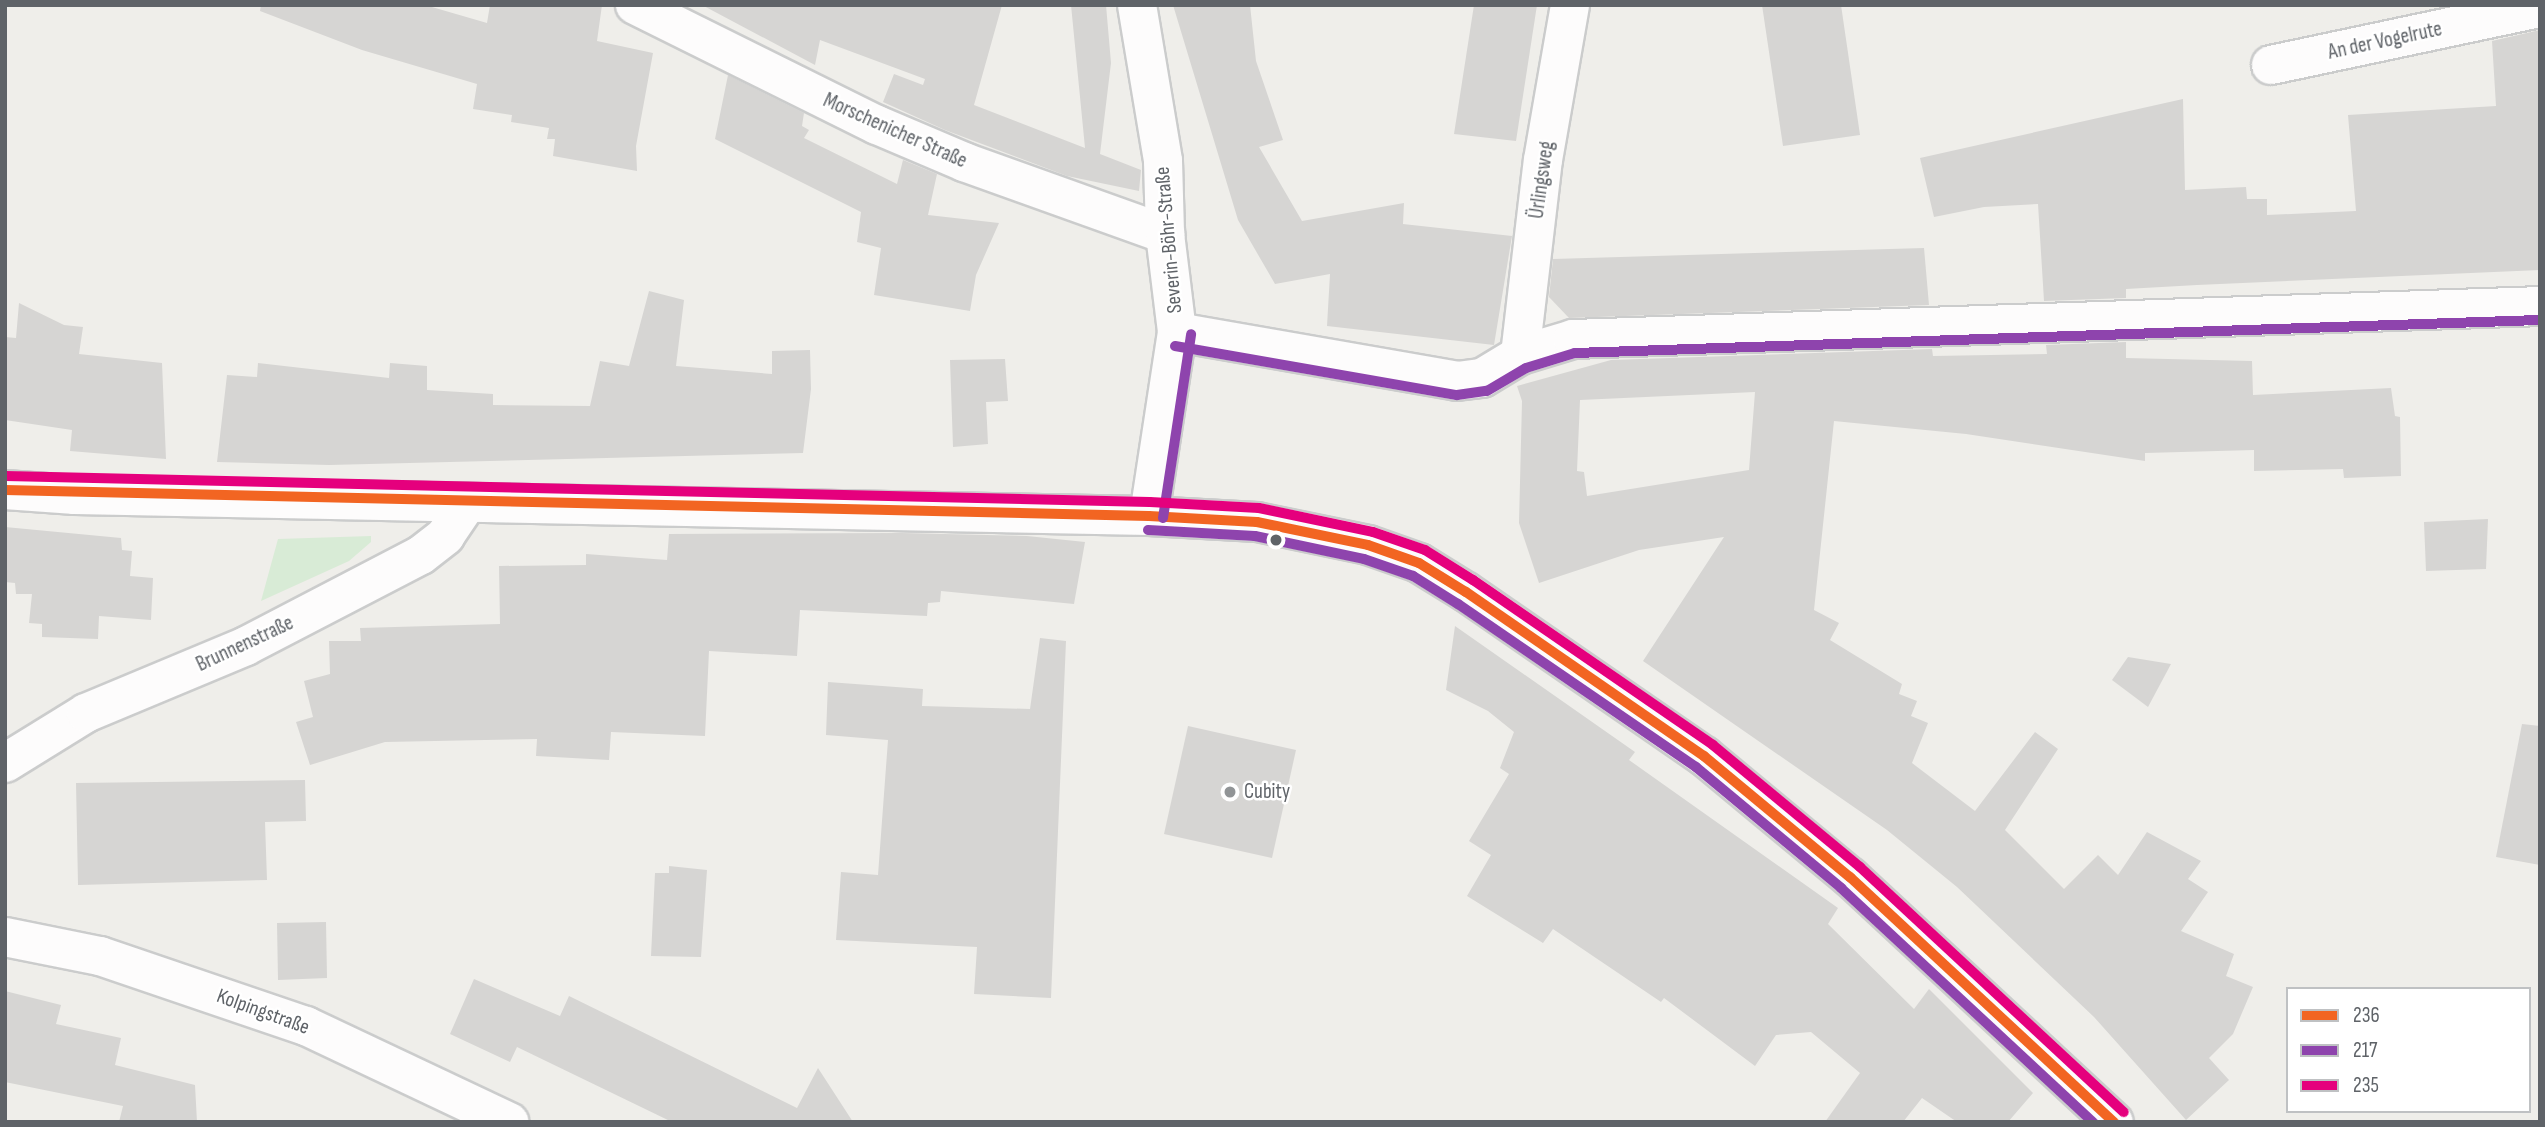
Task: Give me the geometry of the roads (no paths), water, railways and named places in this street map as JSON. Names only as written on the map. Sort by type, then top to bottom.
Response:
[{"type":"street","name":"Morschenicher Straße","points":[[635,5],[890,131],[1165,234]]},
{"type":"street","name":"Severin-Böhr-Straße","points":[[1137,5],[1163,161],[1165,234],[1177,332],[1149,516]]},
{"type":"street","name":"Ürlingsweg","points":[[1520,355],[1543,160],[1570,5]]},
{"type":"street","name":"An der Vogelrute","points":[[2272,65],[2540,8]]},
{"type":"street","points":[[1177,332],[1457,381],[1482,378],[1520,355],[1573,339],[2540,306]]},
{"type":"street","points":[[5,490],[467,503],[1149,516],[1257,522],[1368,545],[1419,563],[1704,756],[1860,886],[2114,1122]]},
{"type":"street","name":"Brunnenstraße","points":[[5,763],[86,713],[246,646],[421,555],[445,536],[467,503]]},
{"type":"street","name":"Kolpingstraße","points":[[5,937],[100,956],[306,1026],[509,1122]]},
{"type":"place","name":"Cubity","points":[[1230,792]]}]
